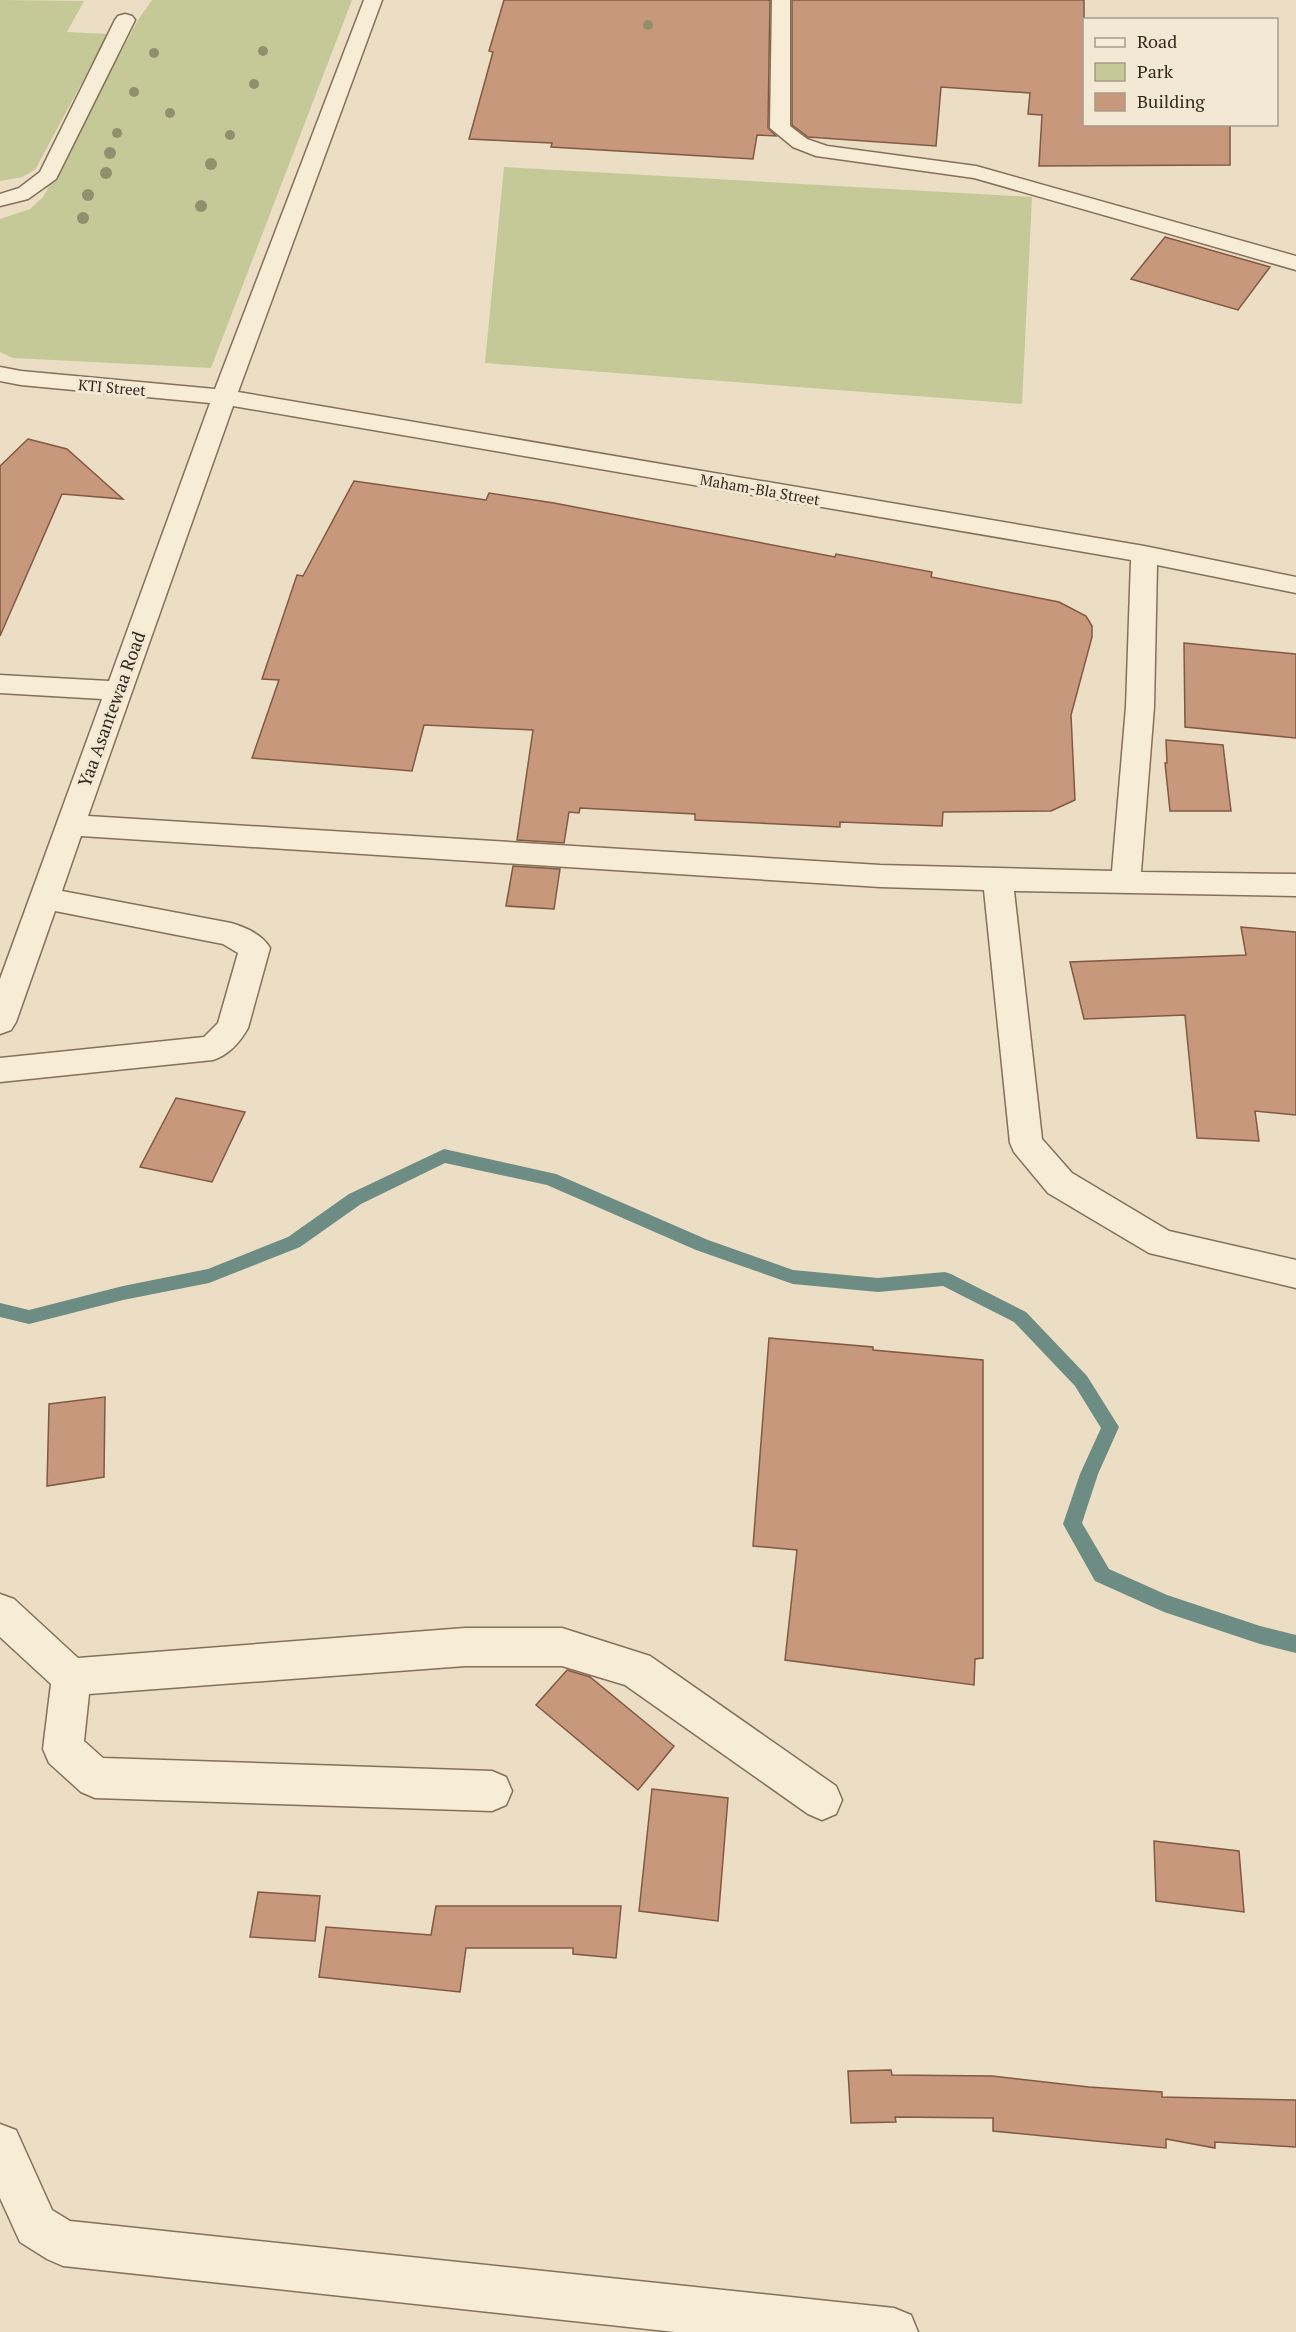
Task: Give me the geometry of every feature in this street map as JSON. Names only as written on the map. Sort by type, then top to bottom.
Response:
[{"type":"street","name":"Yaa Asantewaa Road","points":[[0,1022],[224,397],[373,0]]},
{"type":"street","points":[[781,0],[780,129],[800,143],[823,152],[950,167],[994,176],[1296,263]]},
{"type":"street","points":[[0,200],[16,198],[35,187],[49,175],[125,20]]},
{"type":"street","name":"KTI Street","points":[[0,374],[21,378],[224,397]]},
{"type":"street","name":"Maham-Bla Street","points":[[224,397],[1144,555],[1296,585]]},
{"type":"street","points":[[1126,880],[1140,707],[1144,555]]},
{"type":"street","points":[[0,684],[118,691]]},
{"type":"street","points":[[70,825],[998,882],[1126,880],[1296,885]]},
{"type":"street","points":[[998,882],[1026,1143],[1060,1183],[1161,1243],[1296,1274]]},
{"type":"street","points":[[0,1070],[213,1048],[232,1028],[255,948],[231,934],[44,898]]},
{"type":"street","points":[[0,1612],[71,1677],[465,1647],[562,1647],[636,1669],[822,1800]]},
{"type":"street","points":[[71,1677],[63,1749],[95,1778],[492,1791]]},
{"type":"street","points":[[0,2146],[36,2226],[63,2243],[894,2332]]},
{"type":"green space","points":[[0,0],[84,1],[67,32],[108,34],[35,170],[22,177],[0,181]]},
{"type":"green space","points":[[152,0],[352,0],[211,368],[13,358],[0,352],[0,219],[30,209],[43,197],[138,20]]},
{"type":"green space","points":[[504,167],[1032,197],[1022,404],[485,363]]},
{"type":"building","points":[[504,0],[770,0],[768,128],[776,136],[757,135],[753,159],[551,147],[552,143],[469,139],[493,52],[489,51]]},
{"type":"building","points":[[792,0],[1084,0],[1083,126],[1230,126],[1230,165],[1039,166],[1042,115],[1028,114],[1030,93],[941,87],[936,146],[808,137],[792,125]]},
{"type":"building","points":[[1165,237],[1270,267],[1238,310],[1131,279]]},
{"type":"building","points":[[28,439],[67,449],[123,499],[62,494],[0,636],[0,466]]},
{"type":"building","points":[[354,481],[486,500],[489,493],[554,503],[835,557],[836,554],[932,572],[931,577],[1059,602],[1086,616],[1092,626],[1092,637],[1071,715],[1075,800],[1051,811],[943,812],[942,826],[840,822],[840,827],[695,820],[695,814],[580,808],[579,813],[569,812],[564,843],[517,840],[533,730],[424,725],[412,771],[252,758],[279,680],[262,679],[297,575],[303,576]]},
{"type":"building","points":[[1184,643],[1296,654],[1296,738],[1185,727]]},
{"type":"building","points":[[1166,740],[1223,745],[1231,811],[1170,811],[1165,763],[1167,763]]},
{"type":"building","points":[[513,866],[560,869],[554,909],[506,906]]},
{"type":"building","points":[[1241,927],[1296,932],[1296,1115],[1255,1111],[1259,1141],[1197,1138],[1185,1015],[1084,1019],[1070,962],[1246,955]]},
{"type":"building","points":[[176,1098],[245,1112],[212,1182],[140,1167]]},
{"type":"building","points":[[769,1338],[983,1360],[983,1658],[975,1659],[974,1685],[785,1660],[797,1550],[753,1546]]},
{"type":"building","points":[[105,1397],[104,1477],[47,1486],[49,1404]]},
{"type":"building","points":[[567,1670],[590,1677],[674,1746],[638,1790],[536,1705]]},
{"type":"building","points":[[652,1789],[728,1798],[718,1921],[639,1911]]},
{"type":"building","points":[[1154,1841],[1239,1851],[1244,1912],[1156,1901]]},
{"type":"building","points":[[258,1892],[320,1896],[315,1941],[250,1937]]},
{"type":"building","points":[[436,1906],[621,1906],[616,1958],[573,1954],[573,1948],[466,1948],[460,1992],[319,1977],[326,1927],[431,1935]]},
{"type":"building","points":[[891,2070],[892,2075],[992,2076],[1089,2087],[1162,2092],[1162,2097],[1296,2100],[1296,2147],[1215,2142],[1215,2148],[1166,2139],[1166,2148],[993,2131],[993,2118],[895,2117],[896,2122],[851,2123],[848,2071]]},
{"type":"waterway","points":[[0,1310],[29,1317],[123,1293],[209,1276],[294,1242],[355,1199],[444,1156],[550,1179],[702,1245],[793,1277],[878,1285],[945,1279],[1020,1317],[1081,1381],[1110,1427],[1089,1474],[1072,1524],[1102,1575],[1164,1603],[1260,1635],[1296,1644]]}]
